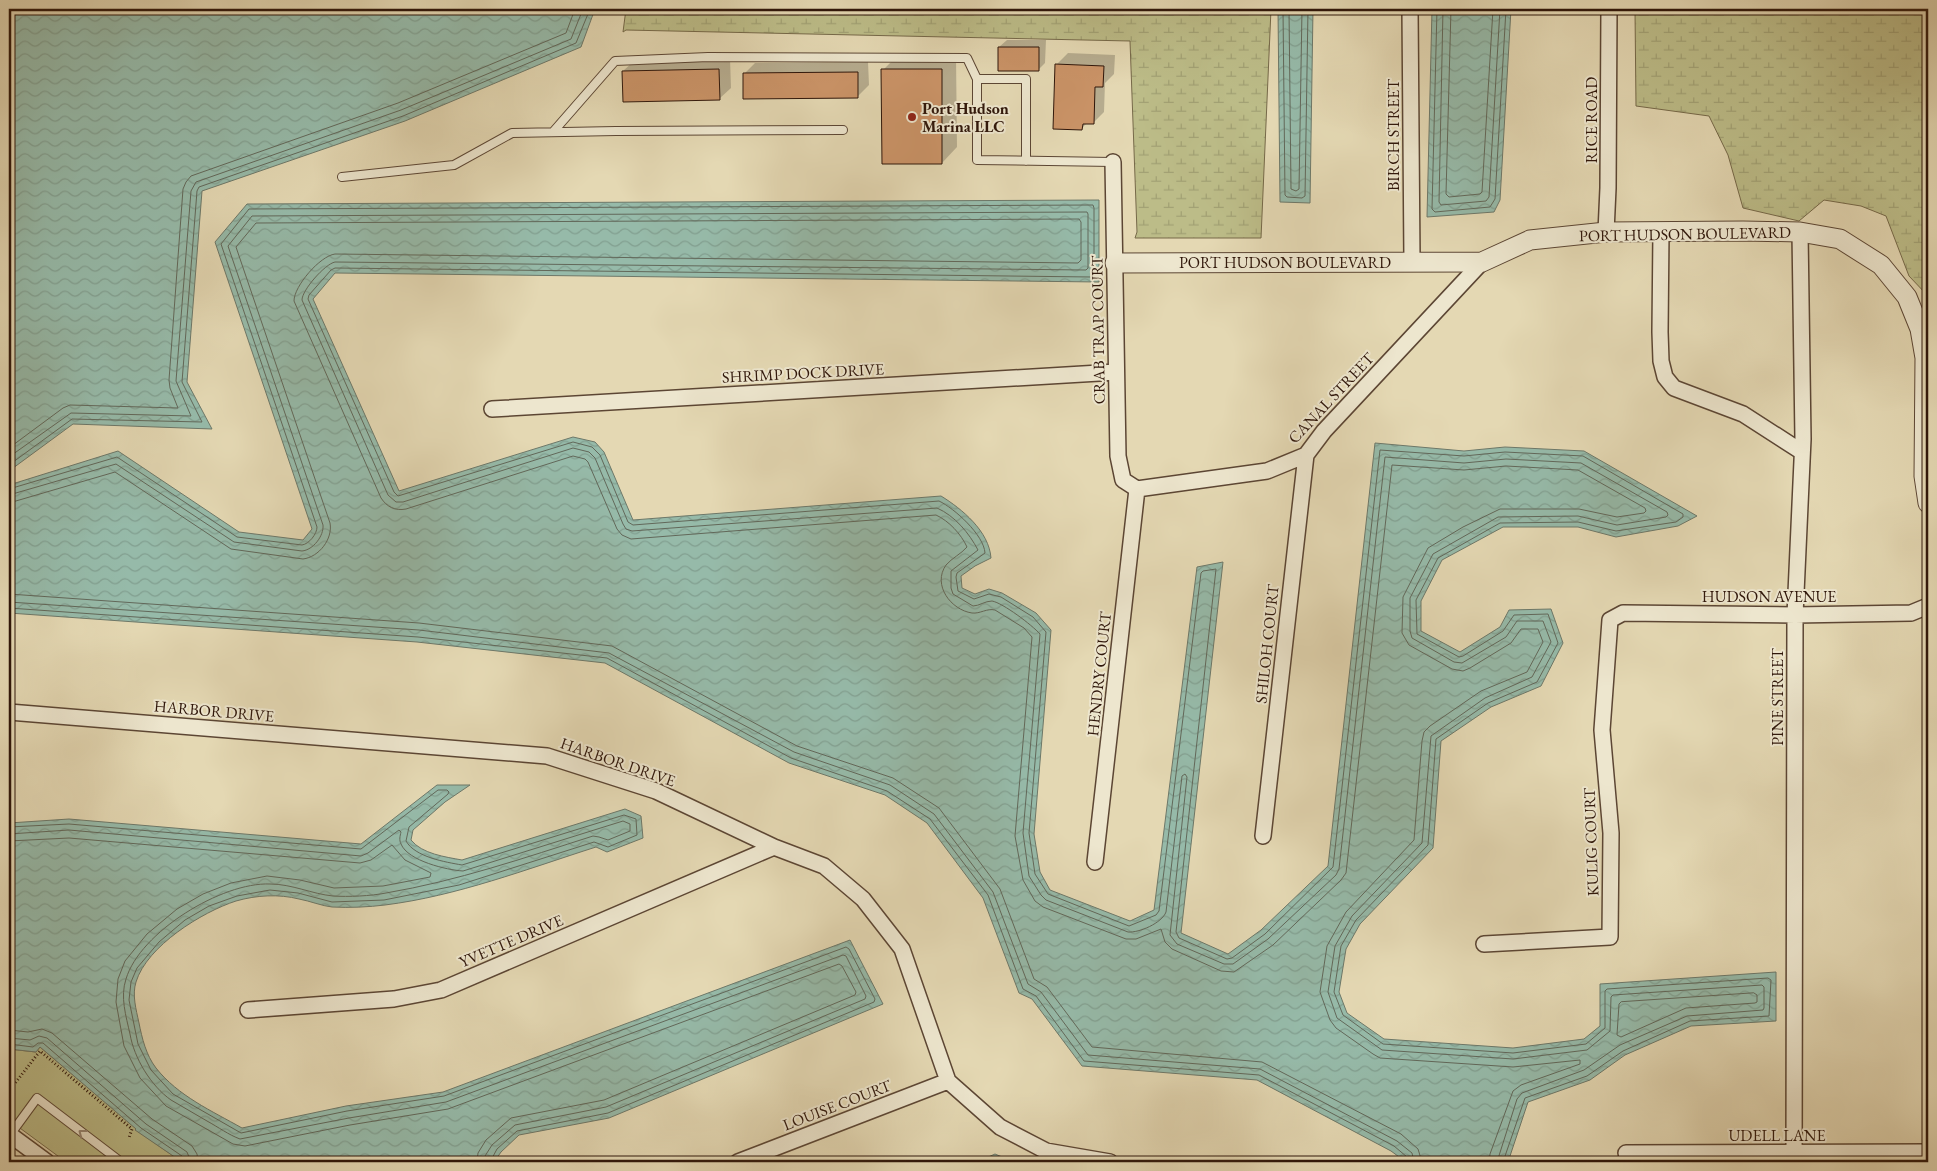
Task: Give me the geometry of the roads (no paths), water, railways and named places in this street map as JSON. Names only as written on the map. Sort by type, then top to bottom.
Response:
[{"type":"street","name":"BIRCH STREET","points":[[1410,9],[1412,261]]},
{"type":"street","name":"RICE ROAD","points":[[1606,232],[1609,9]]},
{"type":"street","name":"CRAB TRAP COURT","points":[[1113,162],[1118,456],[1123,480],[1137,489]]},
{"type":"street","name":"PORT HUDSON BOULEVARD","points":[[1115,263],[1482,262],[1530,240],[1606,232],[1800,232],[1840,239],[1881,265],[1907,297],[1920,329],[1925,358],[1924,476],[1928,502]]},
{"type":"street","points":[[1660,232],[1660,361],[1665,377],[1674,388],[1743,414],[1802,452]]},
{"type":"street","name":"PINE STREET","points":[[1794,1157],[1795,615],[1802,452],[1800,232]]},
{"type":"street","name":"CANAL STREET","points":[[1137,489],[1267,471],[1306,455],[1324,431],[1482,262]]},
{"type":"street","name":"SHRIMP DOCK DRIVE","points":[[492,409],[1116,372]]},
{"type":"street","name":"SHILOH COURT","points":[[1263,836],[1306,455]]},
{"type":"street","name":"HENDRY COURT","points":[[1095,862],[1137,489]]},
{"type":"street","name":"HUDSON AVENUE","points":[[1610,620],[1623,613],[1795,615],[1911,613],[1928,606]]},
{"type":"street","name":"KULIG COURT","points":[[1484,944],[1610,937],[1611,833],[1602,730],[1610,620]]},
{"type":"street","name":"HARBOR DRIVE","points":[[9,712],[547,756],[656,791],[774,847],[824,866],[863,899],[902,949],[948,1081],[1000,1127],[1046,1151],[1110,1162]]},
{"type":"street","name":"YVETTE DRIVE","points":[[248,1010],[394,999],[441,990],[774,847]]},
{"type":"street","name":"LOUISE COURT","points":[[738,1162],[948,1081]]},
{"type":"street","points":[[9,1134],[47,1162]]},
{"type":"street","name":"UDELL LANE","points":[[1626,1153],[1794,1157],[1928,1152]]},
{"type":"lane","points":[[554,132],[615,61],[708,57],[967,58],[977,80],[977,160],[1113,162]]},
{"type":"lane","points":[[977,80],[1026,79],[1026,161]]},
{"type":"lane","points":[[342,177],[454,165],[512,133],[843,130]]},
{"type":"lane","points":[[9,1134],[37,1098],[121,1162]]},
{"type":"water","points":[[9,9],[595,9],[581,47],[405,121],[202,191],[187,382],[212,429],[73,424],[9,471]]},
{"type":"water","points":[[1278,9],[1313,9],[1310,203],[1280,202]]},
{"type":"water","points":[[1432,9],[1511,9],[1500,200],[1494,212],[1427,217]]},
{"type":"water","points":[[1099,200],[1099,282],[335,273],[313,299],[399,491],[573,437],[595,442],[604,452],[633,520],[941,496],[957,507],[980,530],[989,548],[991,558],[961,576],[962,588],[975,594],[989,589],[1002,593],[1036,613],[1051,630],[1034,834],[1040,872],[1050,890],[1130,921],[1154,910],[1197,567],[1223,562],[1181,933],[1228,954],[1261,930],[1328,866],[1375,443],[1464,451],[1505,447],[1584,451],[1697,516],[1678,526],[1616,537],[1578,527],[1503,527],[1442,560],[1421,601],[1421,631],[1460,652],[1500,627],[1509,610],[1551,609],[1563,643],[1541,686],[1491,707],[1441,741],[1433,848],[1360,924],[1346,949],[1339,992],[1347,1013],[1384,1039],[1513,1048],[1584,1039],[1600,1026],[1600,984],[1776,972],[1776,1021],[1691,1026],[1625,1055],[1590,1080],[1528,1102],[1508,1162],[1406,1162],[1391,1151],[1257,1080],[1082,1066],[1032,999],[1019,993],[983,898],[927,823],[885,795],[789,763],[605,663],[417,642],[9,613],[9,485],[118,451],[239,532],[303,540],[312,529],[215,242],[247,204]]},
{"type":"water","points":[[437,785],[470,785],[445,802],[413,830],[411,840],[416,845],[428,852],[442,856],[462,860],[625,809],[641,816],[643,838],[607,852],[596,847],[492,881],[412,901],[385,905],[339,907],[291,897],[268,896],[236,901],[208,913],[177,932],[151,956],[142,969],[135,987],[134,997],[147,1052],[156,1068],[174,1087],[242,1128],[346,1106],[443,1092],[850,940],[883,1004],[609,1118],[519,1135],[501,1152],[494,1162],[182,1162],[135,1130],[40,1047],[36,1052],[9,1049],[9,823],[69,819],[361,844]]},
{"type":"water","points":[[995,1154],[1014,1162],[977,1162]]},
{"type":"place","name":"Port Hudson Marina LLC","points":[[912,117]]}]
